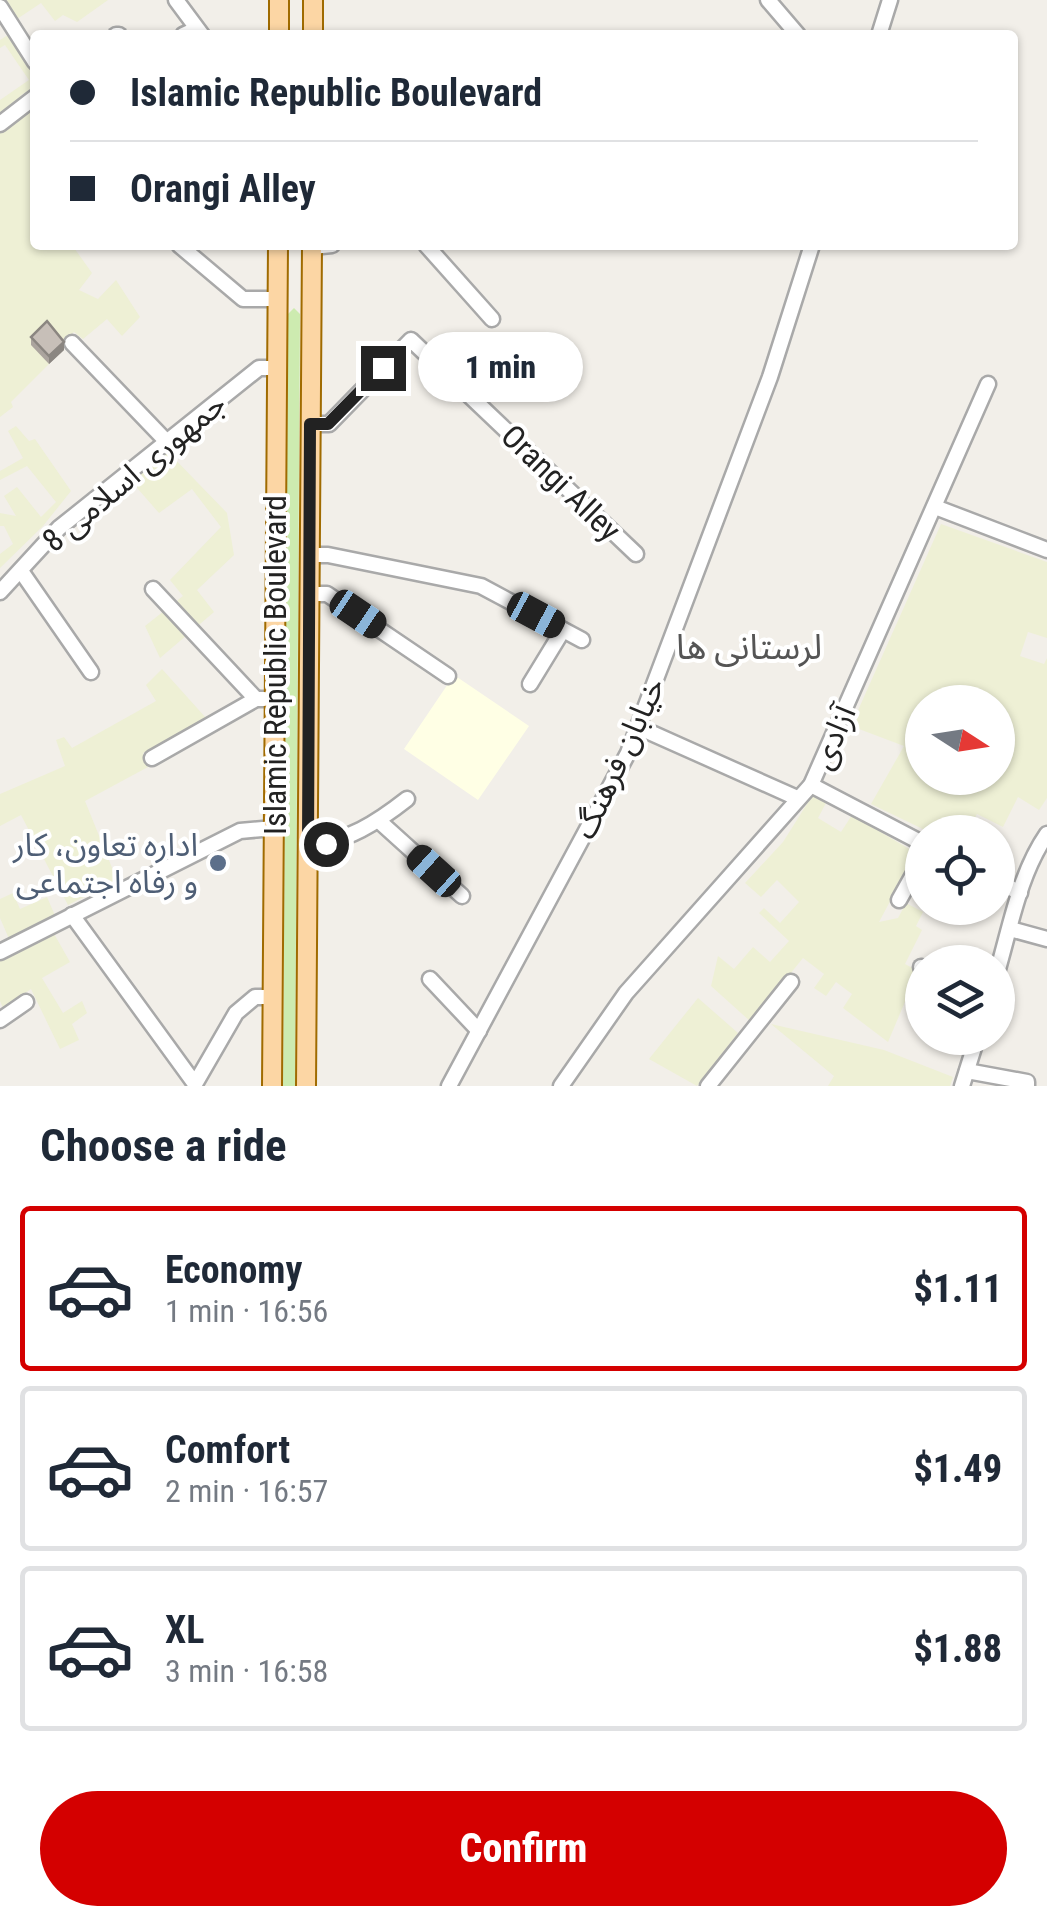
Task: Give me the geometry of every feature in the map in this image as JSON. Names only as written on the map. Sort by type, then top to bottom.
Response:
[{"type":"main road","points":[[279,0],[279,30]]},
{"type":"main road","points":[[313,0],[313,30]]},
{"type":"main road","name":"Islamic Republic Boulevard","points":[[272,1086],[274,828],[266,699],[278,250]]},
{"type":"main road","name":"Islamic Republic Boulevard","points":[[306,1086],[312,250]]},
{"type":"main road","points":[[277,299],[312,299]]},
{"type":"street","points":[[176,0],[192,30]]},
{"type":"street","points":[[768,0],[794,30]]},
{"type":"street","points":[[881,30],[890,0]]},
{"type":"street","points":[[0,7],[30,54]]},
{"type":"street","points":[[0,124],[30,103]]},
{"type":"street","points":[[185,250],[243,299],[277,299]]},
{"type":"street","points":[[430,250],[492,320]]},
{"type":"street","name":"خیابان فرهنگ","points":[[450,1086],[628,753],[770,377],[810,250]]},
{"type":"street","name":"Orangi Alley","points":[[310,424],[328,424],[410,340],[636,554]]},
{"type":"street","points":[[72,343],[167,442]]},
{"type":"street","name":"جمهوری اسلامی 8","points":[[0,592],[59,528],[259,368],[277,368]]},
{"type":"street","name":"آزادی","points":[[561,1086],[626,993],[811,785],[988,384]]},
{"type":"street","points":[[935,507],[1047,550]]},
{"type":"street","points":[[310,555],[328,555],[481,586],[582,640]]},
{"type":"street","points":[[21,571],[91,672]]},
{"type":"street","points":[[152,758],[266,699],[153,590]]},
{"type":"street","points":[[309,594],[327,594],[448,676]]},
{"type":"street","points":[[530,684],[563,630]]},
{"type":"street","points":[[638,727],[797,798]]},
{"type":"street","points":[[811,785],[905,833]]},
{"type":"street","points":[[308,844],[326,844],[379,821],[407,799]]},
{"type":"street","points":[[379,821],[462,896]]},
{"type":"street","points":[[0,952],[240,831],[274,828]]},
{"type":"street","points":[[1005,945],[1020,893],[1047,834]]},
{"type":"street","points":[[899,900],[905,889]]},
{"type":"street","points":[[1015,890],[1020,893]]},
{"type":"street","points":[[72,915],[195,1084],[236,1013],[254,997],[272,997]]},
{"type":"street","points":[[1010,928],[1047,938]]},
{"type":"street","points":[[430,978],[479,1031]]},
{"type":"street","points":[[708,1086],[791,982]]},
{"type":"street","points":[[0,1020],[26,1002]]},
{"type":"street","points":[[965,1078],[1028,1082],[1027,1086]]},
{"type":"shaded area","points":[[6,0],[108,0],[77,22],[63,15],[55,21],[41,3],[17,19]]},
{"type":"shaded area","points":[[11,33],[30,65],[30,89],[20,96],[30,106],[30,250],[76,250],[92,273],[79,290],[98,299],[116,280],[140,317],[122,336],[107,319],[83,339],[74,332],[11,402],[13,407],[0,417],[0,100],[29,80],[5,45],[0,48],[0,40]]},
{"type":"shaded area","points":[[16,426],[29,441],[35,439],[71,491],[43,526],[0,568],[0,554],[13,544],[4,526],[0,526],[0,513],[16,516],[4,496],[17,487],[41,517],[56,502],[27,466],[0,480],[0,471],[23,458],[8,431]]},
{"type":"shaded area","points":[[166,450],[227,513],[234,555],[197,590],[214,612],[160,658],[145,626],[183,596],[170,580],[221,527],[192,489],[159,513],[131,481]]},
{"type":"shaded area","points":[[941,524],[1047,562],[1047,638],[1028,632],[1020,656],[1044,664],[1047,658],[1047,798],[1039,810],[1018,797],[1009,815],[905,815],[905,820],[871,804],[904,746],[851,726]]},
{"type":"shaded area","points":[[162,669],[206,718],[143,753],[148,767],[85,801],[117,880],[68,905],[21,815],[0,826],[0,794],[65,766],[56,740],[64,737],[72,748],[156,701],[146,685]]},
{"type":"shaded area","points":[[454,675],[529,726],[478,800],[404,749]]},
{"type":"shaded area","points":[[812,796],[826,803],[818,818],[841,832],[852,815],[905,846],[905,874],[879,922],[898,918],[905,905],[905,925],[916,925],[922,930],[914,945],[905,945],[905,1002],[888,1042],[843,1008],[852,994],[836,982],[826,996],[814,988],[824,974],[803,958],[751,1022],[711,986],[718,956],[734,969],[753,947],[770,962],[789,941],[759,913],[764,908],[780,923],[799,902],[777,880],[761,897],[745,883],[783,842]]},
{"type":"shaded area","points":[[13,893],[20,909],[47,897],[60,927],[53,932],[70,962],[42,978],[63,1013],[82,1001],[87,1013],[72,1024],[79,1040],[60,1049],[31,989],[3,1008],[0,1001],[0,947],[10,941],[0,918],[0,899]]},
{"type":"shaded area","points":[[698,998],[738,1033],[697,1086],[649,1059]]},
{"type":"shaded area","points":[[771,1024],[884,1050],[953,1077],[950,1086],[828,1086],[834,1076]]},
{"type":"green space","points":[[294,308],[300,314],[295,1086],[283,1086],[288,314]]},
{"type":"building","points":[[47,321],[64,342],[49,356],[31,337]]},
{"type":"place","name":"اداره تعاون، کار و رفاه اجتماعی","points":[[218,863]]},
{"type":"district","name":"لرستانی ها","points":[[749,647]]},
{"type":"route","points":[[326,844],[308,844],[310,424],[328,424],[383,368]]}]
